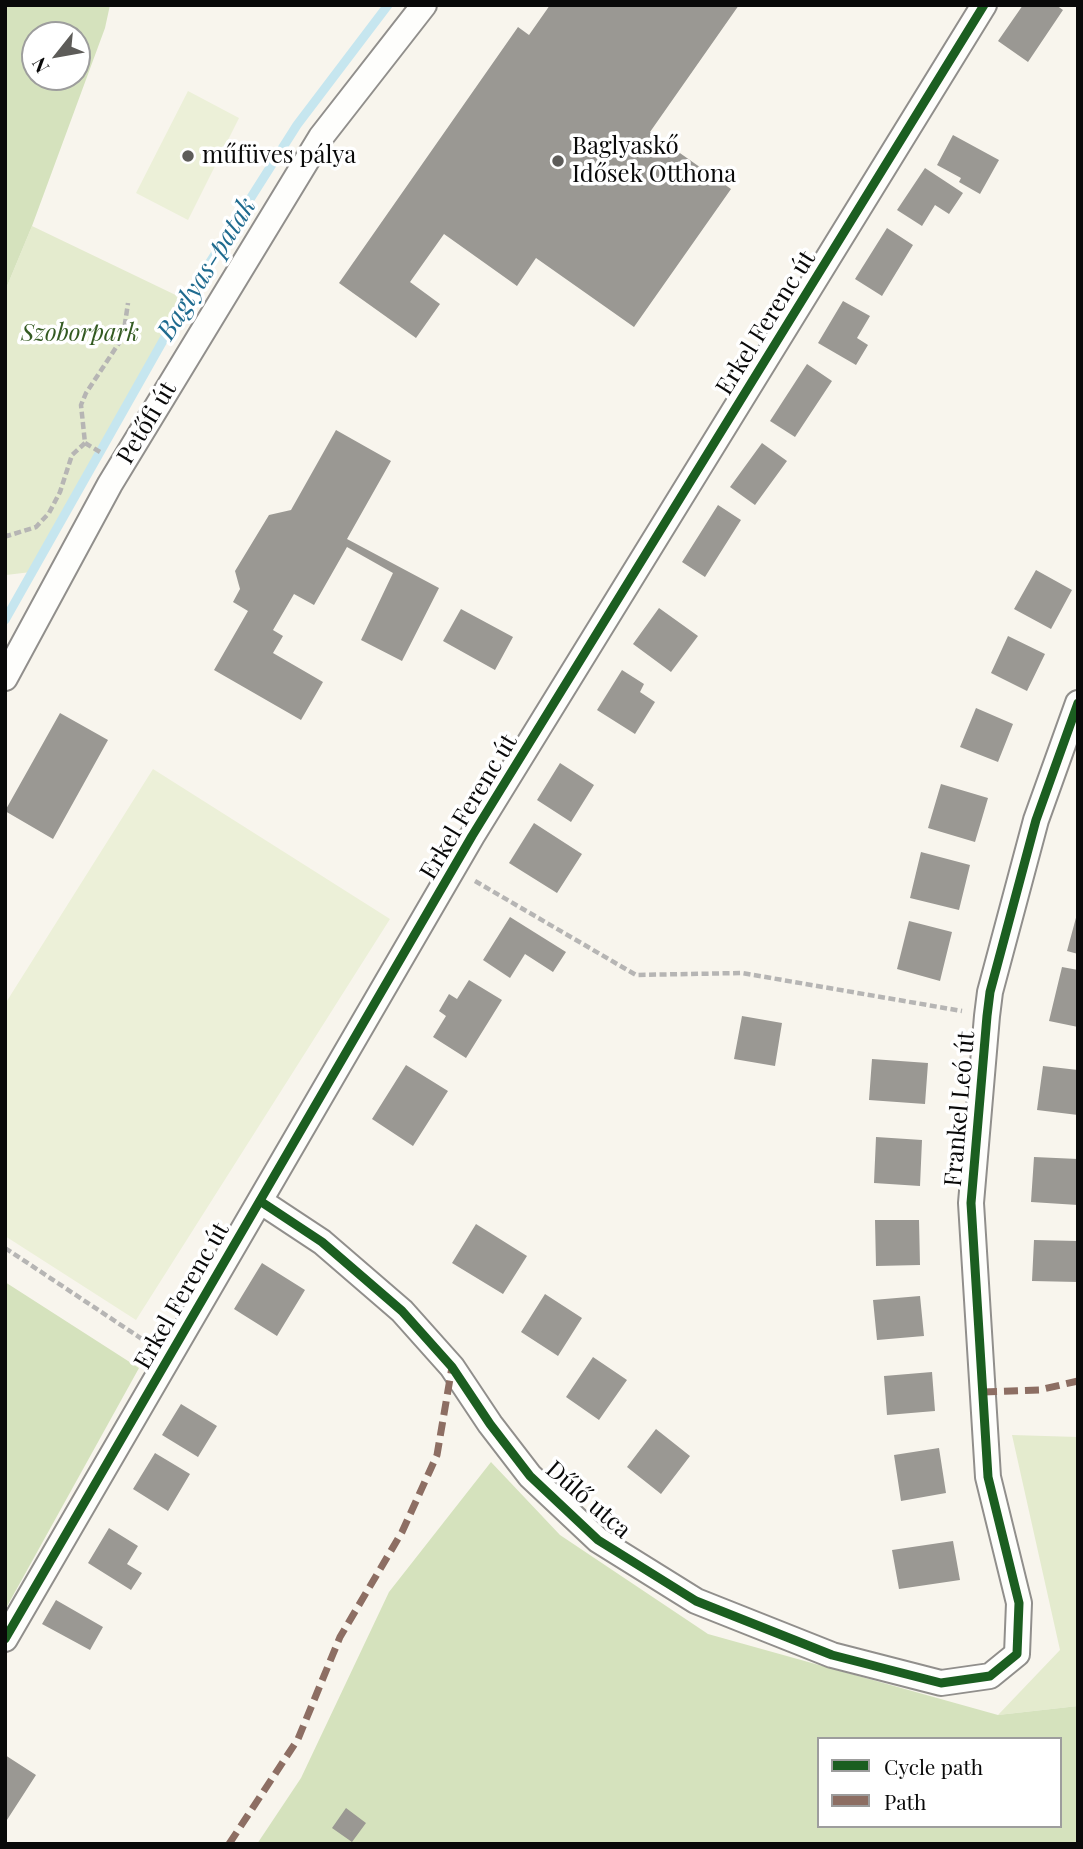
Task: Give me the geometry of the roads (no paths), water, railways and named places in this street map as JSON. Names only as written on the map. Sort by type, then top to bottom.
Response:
[{"type":"street","name":"Petőfi út","points":[[5,678],[110,484],[321,137],[424,5]]},
{"type":"street","name":"Erkel Ferenc út","points":[[5,1639],[453,869],[984,5]]},
{"type":"street","name":"Frankel Leó út","points":[[1017,1654],[1020,1603],[988,1477],[971,1203],[990,992],[1036,820],[1078,703]]},
{"type":"street","name":"Dűlő utca","points":[[260,1202],[322,1242],[402,1311],[452,1367],[490,1424],[530,1476],[598,1540],[696,1601],[832,1655],[941,1684],[990,1676],[1017,1654]]},
{"type":"waterway","name":"Baglyas-patak","points":[[5,620],[186,300],[297,125],[388,5]]},
{"type":"place","name":"műfüves pálya","points":[[188,156]]},
{"type":"place","name":"Baglyaskő Idősek Otthona","points":[[558,161]]},
{"type":"park label","name":"Szoborpark","points":[[80,334]]}]
